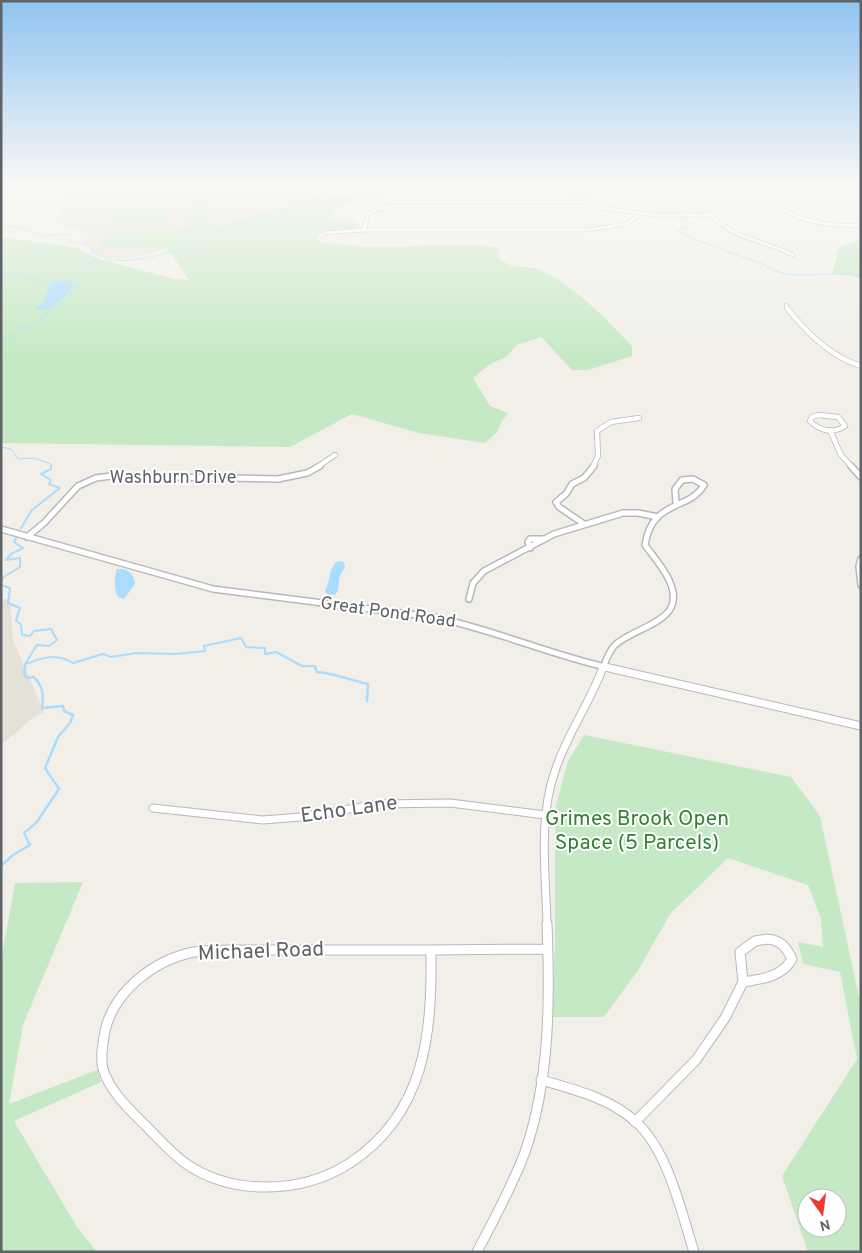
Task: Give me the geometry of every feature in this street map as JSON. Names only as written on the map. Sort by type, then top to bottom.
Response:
[{"type":"street","points":[[764,243],[793,255]]},
{"type":"street","points":[[786,305],[786,309],[824,345],[848,364],[861,366]]},
{"type":"street","points":[[830,430],[840,430],[845,423],[839,418],[829,415],[818,415],[811,419],[815,426],[830,430],[842,455],[861,477]]},
{"type":"street","points":[[584,524],[557,506],[556,501],[566,494],[572,484],[584,478],[593,468],[598,456],[597,435],[599,428],[617,421],[639,418]]},
{"type":"street","name":"Washburn Drive","points":[[27,537],[44,523],[78,486],[96,478],[110,476],[278,479],[307,473],[335,455]]},
{"type":"street","points":[[476,1252],[508,1192],[530,1137],[540,1097],[547,1045],[547,949],[544,878],[545,815],[550,785],[560,758],[612,647],[629,635],[658,620],[670,610],[673,604],[673,591],[670,583],[645,545],[647,532],[663,511],[700,492],[704,485],[693,479],[682,480],[675,489],[676,503]]},
{"type":"street","points":[[469,599],[473,584],[484,571],[560,531],[631,513],[658,517]]},
{"type":"street","name":"Great Pond Road","points":[[1,528],[205,587],[249,596],[433,617],[464,623],[545,651],[604,667],[861,726]]},
{"type":"street","points":[[861,559],[859,566],[861,585]]},
{"type":"street","name":"Echo Lane","points":[[153,808],[263,820],[300,817],[380,804],[442,803],[545,815]]},
{"type":"street","points":[[635,1122],[696,1060],[725,1018],[743,982],[740,952],[753,941],[766,938],[784,945],[792,959],[790,966],[785,970],[743,982]]},
{"type":"street","name":"Michael Road","points":[[431,950],[429,1025],[414,1085],[404,1107],[393,1124],[362,1155],[331,1174],[283,1187],[248,1186],[229,1183],[191,1167],[178,1157],[120,1099],[102,1068],[103,1040],[112,1009],[137,982],[166,962],[188,954],[212,951],[547,949]]},
{"type":"street","points":[[541,1080],[577,1090],[609,1104],[635,1122],[644,1131],[659,1156],[694,1252]]},
{"type":"shaded area","points":[[84,243],[188,243],[117,260],[90,252],[92,249]]},
{"type":"shaded area","points":[[1,599],[10,599],[13,640],[44,712],[34,717],[1,745]]},
{"type":"green space","points":[[1,243],[46,243],[78,248],[96,258],[174,279],[189,280],[167,247],[100,248],[102,243],[329,243],[380,247],[458,245],[497,247],[500,260],[509,265],[537,269],[564,283],[600,313],[632,346],[632,356],[588,370],[572,370],[541,337],[517,345],[506,357],[490,364],[473,378],[490,406],[508,413],[497,432],[485,443],[419,433],[352,414],[290,447],[1,443]]},
{"type":"green space","points":[[850,243],[861,243],[861,279],[847,275],[832,274],[839,248]]},
{"type":"green space","name":"Grimes Brook Open Space (5 Parcels)","points":[[584,735],[791,777],[820,816],[861,1006],[861,1252],[808,1252],[803,1238],[847,1238],[847,1188],[797,1188],[797,1220],[782,1176],[857,1059],[840,972],[803,964],[798,942],[823,947],[821,919],[808,885],[728,858],[670,914],[639,969],[604,1017],[551,1017],[555,949],[555,809],[568,761]]},
{"type":"green space","points":[[83,882],[23,1025],[9,1104],[97,1070],[101,1082],[14,1121],[77,1227],[97,1252],[1,1252],[1,961],[15,883]]},
{"type":"water","points":[[58,280],[69,281],[74,285],[58,303],[47,309],[36,309],[44,301],[50,283]]},
{"type":"water","points":[[343,561],[345,567],[340,575],[338,590],[335,595],[328,595],[325,591],[332,569],[336,562]]},
{"type":"water","points":[[117,569],[130,572],[135,580],[135,584],[124,599],[118,597],[116,591],[115,579]]},
{"type":"waterway","points":[[82,243],[87,244],[92,250],[90,252],[100,256]]},
{"type":"waterway","points":[[100,256],[112,260],[133,260],[160,255],[189,243]]},
{"type":"waterway","points":[[706,243],[787,274],[849,274],[861,277]]},
{"type":"waterway","points":[[80,284],[73,276],[77,270],[88,266],[87,264],[96,262],[95,259],[100,256]]},
{"type":"waterway","points":[[5,272],[24,278]]},
{"type":"waterway","points":[[26,278],[42,281]]},
{"type":"waterway","points":[[45,315],[67,300],[79,285]]},
{"type":"waterway","points":[[1,342],[13,337],[17,330],[41,319],[43,316]]},
{"type":"waterway","points":[[1,447],[11,449],[18,459],[34,458],[51,464],[51,469],[41,474],[51,480],[49,484],[60,488],[32,510],[21,528]]},
{"type":"waterway","points":[[1,581],[5,576],[20,567],[20,558],[6,560],[11,554],[23,548],[14,542],[16,538]]},
{"type":"waterway","points":[[1,585],[10,588],[8,603],[20,608],[16,620],[21,625],[22,635],[30,636],[34,631],[51,629],[57,640],[49,646],[37,645],[25,667]]},
{"type":"waterway","points":[[26,664],[50,657],[61,658],[73,663],[103,654],[111,657],[137,653],[176,654],[205,651],[204,646],[241,638],[246,647],[265,648],[265,654],[276,652],[302,666],[315,666],[316,668]]},
{"type":"waterway","points":[[1,866],[13,855],[30,845],[24,833],[36,823],[59,789],[45,768],[58,737],[70,723],[73,715],[64,711],[63,706],[42,708],[43,695],[41,688],[34,677],[27,678],[24,674],[25,667]]},
{"type":"waterway","points":[[315,667],[317,672],[368,684],[367,701]]}]
